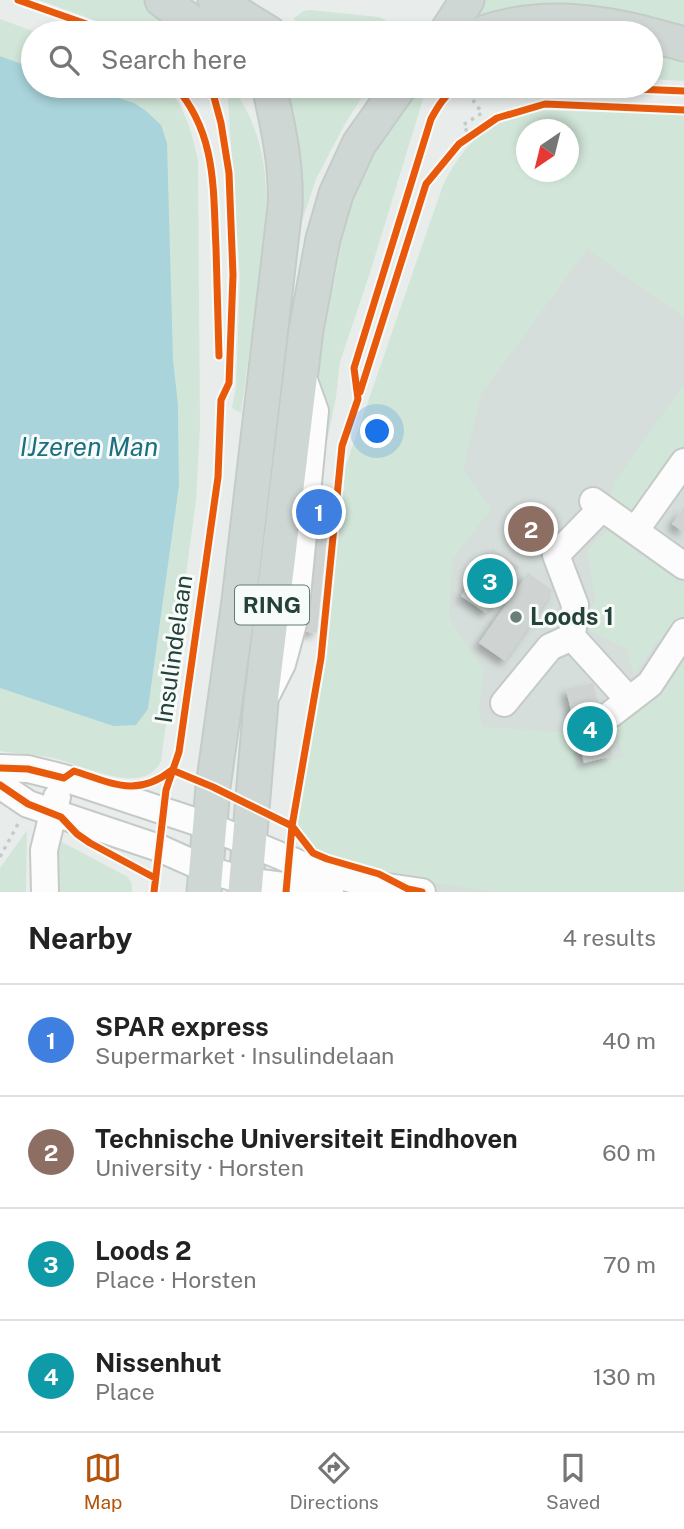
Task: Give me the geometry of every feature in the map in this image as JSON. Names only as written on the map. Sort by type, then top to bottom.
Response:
[{"type":"main road","points":[[162,0],[190,21]]},
{"type":"main road","points":[[215,0],[255,21]]},
{"type":"main road","points":[[454,21],[467,0]]},
{"type":"main road","points":[[546,21],[570,21]]},
{"type":"main road","points":[[663,38],[684,44]]},
{"type":"main road","points":[[252,98],[259,113],[281,142]]},
{"type":"main road","name":"RING","points":[[205,880],[209,826],[282,242],[286,183],[272,98]]},
{"type":"main road","name":"RING","points":[[245,886],[261,702],[306,330],[323,239],[336,194],[359,144],[392,98]]},
{"type":"street","points":[[635,531],[684,462]]},
{"type":"street","points":[[684,566],[597,504],[556,555],[575,605],[572,637],[620,707],[650,684],[684,632]]},
{"type":"street","points":[[504,703],[550,647],[572,637]]},
{"type":"street","points":[[0,768],[28,769],[64,778],[209,826],[307,867],[374,885],[422,892]]},
{"type":"street","points":[[46,892],[40,809],[64,778]]},
{"type":"street","points":[[0,785],[40,809],[159,848],[205,880],[245,886],[330,892]]},
{"type":"path","points":[[186,98],[196,116]]},
{"type":"path","points":[[190,103],[196,98]]},
{"type":"path","points":[[468,98],[482,113],[463,125],[467,138],[479,130]]},
{"type":"path","points":[[0,857],[40,809]]},
{"type":"shaded area","points":[[684,132],[684,892],[317,892],[421,276],[516,182],[579,182],[579,168]]},
{"type":"green space","points":[[39,0],[145,0],[172,21],[96,21]]},
{"type":"green space","points":[[479,0],[684,0],[684,32],[663,31],[663,21],[474,21]]},
{"type":"green space","points":[[303,11],[379,17],[387,21],[293,19]]},
{"type":"green space","points":[[0,19],[21,27],[21,64],[0,56]]},
{"type":"green space","points":[[663,48],[684,54],[684,81],[663,80]]},
{"type":"green space","points":[[119,98],[175,98],[185,117],[198,160],[200,427],[196,500],[161,761],[153,772],[141,777],[127,778],[96,772],[53,758],[0,751],[0,688],[113,726],[148,709],[179,486],[178,405],[134,103]]},
{"type":"green space","points":[[228,98],[239,98],[257,135],[264,167],[267,203],[267,222],[241,413],[232,408],[236,386],[240,277]]},
{"type":"green space","points":[[283,98],[361,98],[316,179],[298,233]]},
{"type":"green space","points":[[407,98],[423,98],[340,362],[336,397],[319,481],[314,363],[335,278],[349,198],[360,169]]},
{"type":"green space","points":[[529,110],[684,114],[684,317],[587,249],[481,394],[463,470],[491,509],[452,559],[449,618],[484,671],[478,710],[483,727],[570,733],[577,768],[625,757],[616,736],[616,721],[684,642],[684,892],[496,892],[382,874],[325,857],[312,848],[297,828],[343,502],[345,468],[442,188],[466,149],[476,138],[500,121]]},
{"type":"green space","points":[[684,384],[684,444],[636,509],[627,512],[614,506],[610,496],[614,483]]},
{"type":"green space","points":[[611,527],[684,579],[684,620],[664,648],[657,641],[634,675],[627,649],[591,631],[585,617],[596,600],[587,550]]},
{"type":"green space","points":[[27,830],[26,892],[0,892],[0,868]]},
{"type":"green space","points":[[58,840],[128,877],[132,892],[56,892],[54,866]]},
{"type":"water","name":"IJzeren Man","points":[[0,56],[21,64],[21,98],[119,98],[134,103],[161,125],[167,143],[179,486],[148,709],[136,725],[113,726],[0,688]]},
{"type":"building","points":[[312,495],[331,497],[317,633],[281,629]]},
{"type":"building","points":[[684,507],[684,532],[672,524]]},
{"type":"building","points":[[493,549],[519,567],[486,613],[461,596]]},
{"type":"building","name":"Loods 1","points":[[528,573],[553,591],[505,661],[479,643]]},
{"type":"building","points":[[593,683],[612,756],[584,763],[566,690]]},
{"type":"cycle path","points":[[18,0],[78,21]]},
{"type":"cycle path","points":[[663,90],[684,91]]},
{"type":"cycle path","points":[[184,98],[199,123],[206,143],[213,183],[219,356]]},
{"type":"cycle path","name":"Insulindelaan","points":[[154,892],[166,790],[179,752],[218,477],[221,400],[229,383],[233,275],[229,173],[214,98]]},
{"type":"cycle path","points":[[286,892],[292,826],[321,658],[342,446],[358,399],[354,368],[431,119],[445,98]]},
{"type":"cycle path","points":[[360,392],[426,184],[459,144],[497,118],[545,104],[684,110]]},
{"type":"cycle path","points":[[0,768],[28,769],[64,778],[74,771],[124,786],[147,784],[172,770]]},
{"type":"cycle path","points":[[172,770],[292,826],[313,853],[379,874],[408,889],[422,892]]},
{"type":"cycle path","points":[[0,785],[28,804],[61,817],[90,843],[155,878]]},
{"type":"place","name":"SPAR express","points":[[319,512]]},
{"type":"place","name":"Technische Universiteit Eindhoven","points":[[531,529]]},
{"type":"place","name":"Loods 2","points":[[490,581]]},
{"type":"place","name":"Loods 1","points":[[516,617]]},
{"type":"place","name":"Nissenhut","points":[[590,729]]}]
